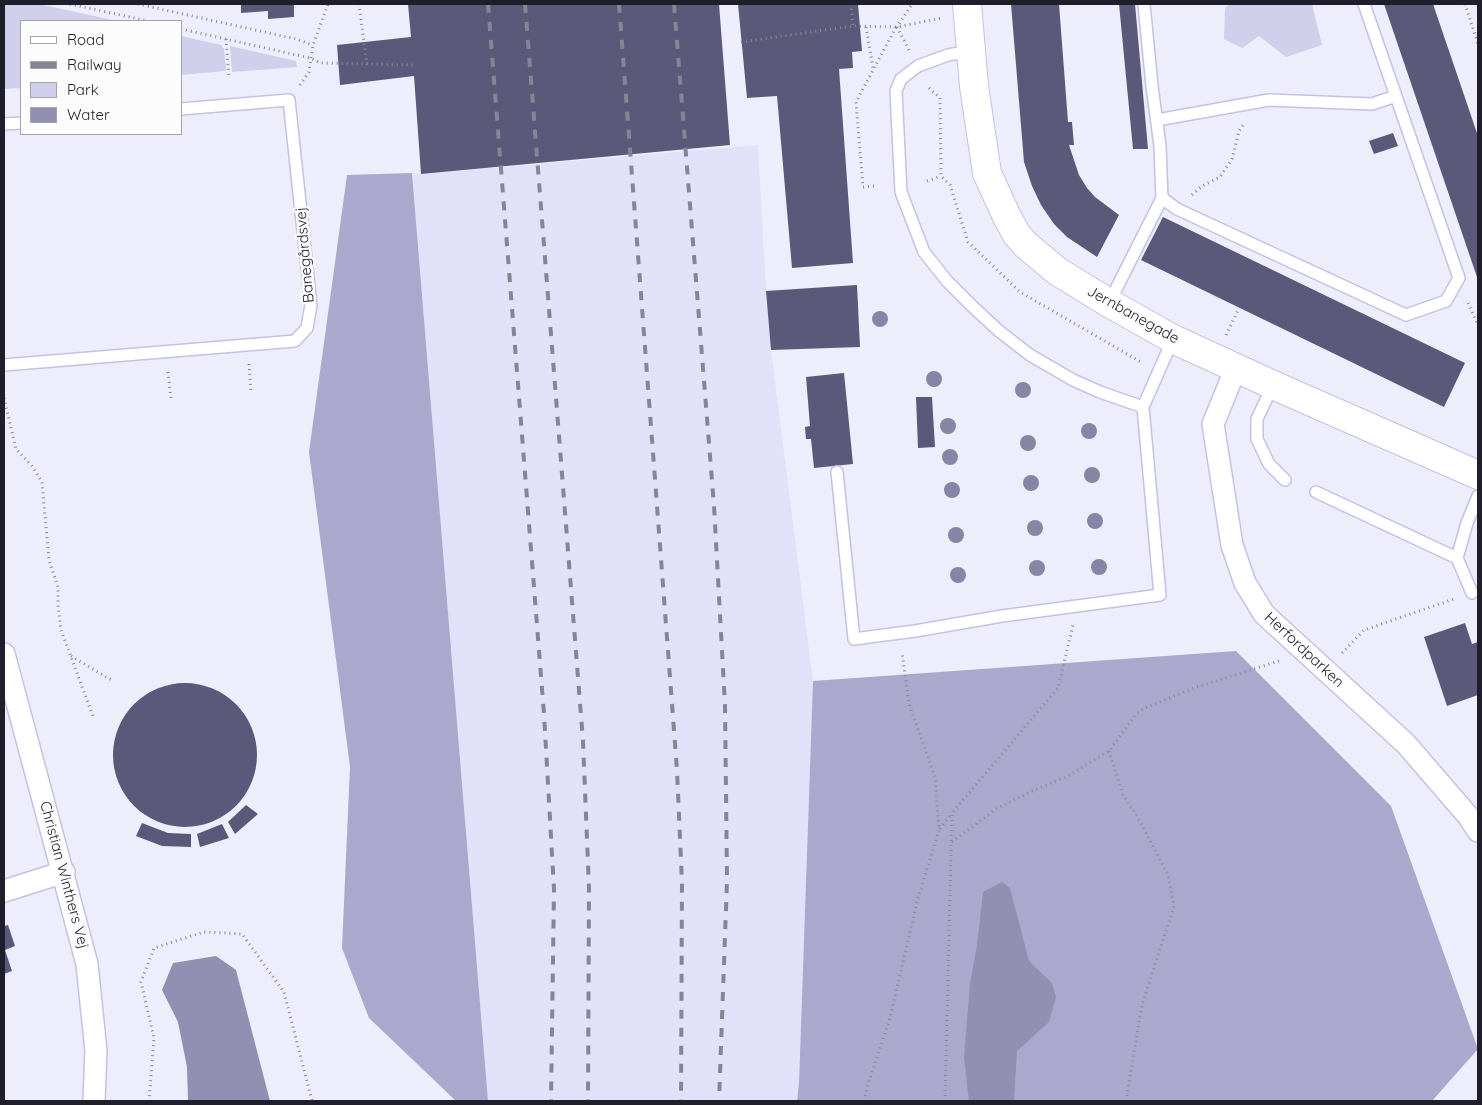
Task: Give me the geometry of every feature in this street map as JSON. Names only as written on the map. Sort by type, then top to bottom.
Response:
[{"type":"street","name":"Jernbanegade","points":[[967,4],[974,86],[987,173],[1007,217],[1018,236],[1026,245],[1058,271],[1109,303],[1173,339],[1273,386],[1478,475]]},
{"type":"street","name":"Herfordparken","points":[[1236,368],[1213,424],[1232,545],[1245,583],[1264,614],[1406,744],[1469,817],[1478,832]]},
{"type":"street","name":"Christian Winthers Vej","points":[[4,654],[88,964],[96,1050],[94,1101]]},
{"type":"street","points":[[4,891],[64,872]]},
{"type":"lane","points":[[1109,303],[1162,198],[1160,146],[1144,4]]},
{"type":"lane","points":[[1162,198],[1177,209],[1406,315],[1446,301],[1459,278],[1364,4]]},
{"type":"lane","points":[[972,51],[948,55],[918,66],[902,79],[896,91],[901,192],[924,252],[947,281],[972,307],[1030,356],[1082,384],[1143,407]]},
{"type":"lane","points":[[1157,120],[1269,100],[1372,104],[1396,96]]},
{"type":"lane","points":[[182,109],[289,100]]},
{"type":"lane","name":"Banegårdsvej","points":[[4,365],[295,341],[307,328],[311,305],[289,100]]},
{"type":"lane","points":[[4,124],[20,123]]},
{"type":"lane","points":[[837,472],[854,639],[1160,595],[1143,407],[1173,339]]},
{"type":"lane","points":[[1273,386],[1257,419],[1257,439],[1269,464],[1285,480]]},
{"type":"lane","points":[[1316,492],[1457,558]]},
{"type":"lane","points":[[1472,593],[1457,558],[1478,496]]},
{"type":"path","points":[[70,4],[143,20]]},
{"type":"path","points":[[138,4],[296,39],[313,45]]},
{"type":"path","points":[[289,100],[309,72],[313,45],[328,4]]},
{"type":"path","points":[[359,4],[366,65]]},
{"type":"path","points":[[851,4],[853,26]]},
{"type":"path","points":[[874,186],[863,187],[856,102],[896,27],[912,4]]},
{"type":"path","points":[[1465,4],[1478,44]]},
{"type":"path","points":[[742,42],[860,25],[866,27],[896,27],[942,18]]},
{"type":"path","points":[[866,27],[873,68]]},
{"type":"path","points":[[896,27],[909,50]]},
{"type":"path","points":[[182,29],[310,58],[321,63],[414,65]]},
{"type":"path","points":[[226,39],[229,78]]},
{"type":"path","points":[[1177,209],[1202,186],[1220,177],[1232,159],[1239,132],[1255,102]]},
{"type":"path","points":[[927,181],[941,176]]},
{"type":"path","points":[[247,344],[252,393]]},
{"type":"path","points":[[166,351],[171,399]]},
{"type":"path","points":[[4,398],[16,449],[32,466],[42,482],[49,560],[58,587],[61,630],[94,719]]},
{"type":"path","points":[[1326,671],[1364,630],[1472,593]]},
{"type":"path","points":[[864,1101],[890,1018],[918,898],[939,830],[1058,688],[1072,626],[1074,607]]},
{"type":"path","points":[[899,632],[909,704],[935,777],[939,830]]},
{"type":"path","points":[[952,842],[996,809],[1068,776],[1110,751],[1137,713],[1145,708],[1194,688],[1306,652]]},
{"type":"path","points":[[71,656],[112,681]]},
{"type":"path","points":[[1110,751],[1123,795],[1137,816],[1168,875],[1174,906],[1142,1005],[1126,1101]]},
{"type":"path","points":[[945,1101],[952,813]]},
{"type":"path","points":[[149,1101],[154,1038],[141,982],[154,948],[204,932],[242,934],[284,992],[312,1101]]},
{"type":"shaded area","points":[[758,145],[771,350],[813,681],[799,1083],[796,1101],[488,1101],[412,173],[421,174]]},
{"type":"shaded area","points":[[412,173],[488,1101],[456,1101],[369,1018],[342,948],[350,767],[309,452],[347,175]]},
{"type":"shaded area","points":[[1236,651],[1391,806],[1478,1049],[1432,1101],[797,1101],[813,681]]},
{"type":"green space","points":[[4,4],[39,4],[112,20],[20,20],[20,88],[4,89]]},
{"type":"green space","points":[[1229,4],[1312,4],[1322,45],[1286,57],[1259,36],[1242,48],[1224,39],[1225,9]]},
{"type":"green space","points":[[182,36],[221,45],[224,49],[226,71],[182,75]]},
{"type":"green space","points":[[230,46],[296,61],[297,67],[232,72]]},
{"type":"water","points":[[1002,882],[1010,888],[1029,961],[1052,983],[1056,997],[1049,1022],[1017,1051],[1014,1101],[969,1101],[964,1057],[970,984],[983,892]]},
{"type":"water","points":[[216,956],[236,970],[270,1101],[188,1101],[187,1067],[178,1022],[162,990],[173,963]]},
{"type":"building","points":[[241,4],[294,4],[294,17],[268,19],[268,11],[241,13]]},
{"type":"building","points":[[408,4],[719,4],[730,145],[421,174],[414,76],[340,85],[337,45],[411,37]]},
{"type":"building","points":[[738,4],[858,4],[862,51],[852,52],[853,68],[839,69],[853,263],[792,268],[777,96],[747,98]]},
{"type":"building","points":[[1011,4],[1059,4],[1068,122],[1072,122],[1074,145],[1069,145],[1079,175],[1087,188],[1095,197],[1119,215],[1097,257],[1067,237],[1054,224],[1041,205],[1032,186],[1024,162]]},
{"type":"building","points":[[1119,4],[1135,4],[1148,149],[1133,149]]},
{"type":"building","points":[[1384,4],[1433,4],[1478,136],[1478,280]]},
{"type":"building","points":[[1393,133],[1398,146],[1374,154],[1369,141]]},
{"type":"building","points":[[1163,217],[1465,363],[1444,407],[1141,260]]},
{"type":"building","points":[[857,285],[860,347],[771,350],[766,291]]},
{"type":"building","points":[[844,373],[853,464],[814,468],[811,439],[806,439],[805,427],[810,426],[806,377]]},
{"type":"building","points":[[916,397],[932,397],[935,447],[918,448]]},
{"type":"building","points":[[1465,623],[1472,644],[1478,642],[1478,695],[1447,706],[1424,637]]},
{"type":"building","points":[[185,683],[199,684],[213,689],[225,695],[236,704],[245,715],[251,727],[256,741],[256,769],[251,783],[245,795],[236,806],[225,815],[213,821],[199,826],[185,827],[171,826],[157,821],[145,815],[134,806],[125,795],[119,783],[114,769],[113,755],[114,741],[119,727],[125,715],[134,704],[145,695],[157,689],[171,684]]},
{"type":"building","points":[[246,805],[258,814],[235,834],[228,822]]},
{"type":"building","points":[[142,823],[168,833],[191,834],[191,847],[162,846],[136,836]]},
{"type":"building","points":[[222,824],[229,838],[200,847],[197,834]]},
{"type":"building","points":[[8,925],[15,946],[5,950],[12,971],[4,974],[4,926]]},
{"type":"railway","points":[[488,4],[544,714],[554,889],[551,1101]]},
{"type":"railway","points":[[525,4],[583,741],[589,889],[588,1101]]},
{"type":"railway","points":[[619,4],[677,770],[682,883],[681,1101]]},
{"type":"railway","points":[[674,4],[714,506],[725,705],[727,881],[719,1101]]}]
